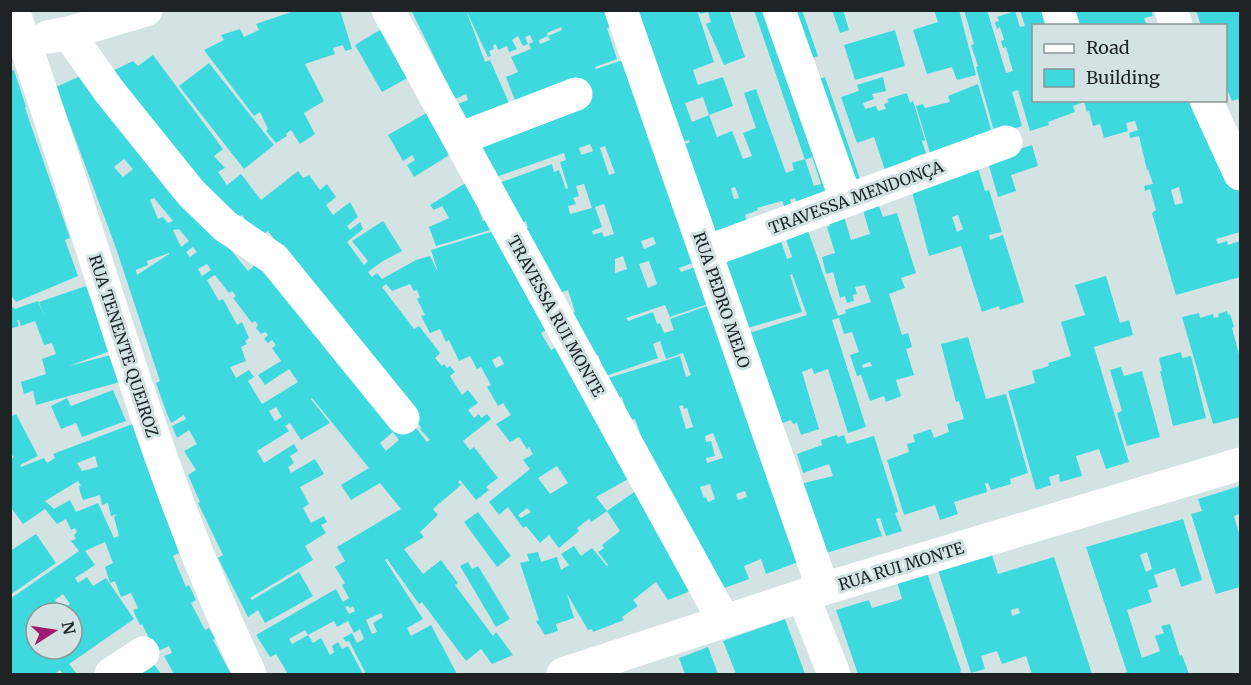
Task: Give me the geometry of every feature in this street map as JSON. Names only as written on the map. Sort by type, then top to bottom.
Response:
[{"type":"street","name":"RUA TENENTE QUEIROZ","points":[[13,10],[17,43],[142,405],[224,621],[250,675]]},
{"type":"street","points":[[17,43],[68,33],[146,10]]},
{"type":"street","name":"TRAVESSA RUI MONTE","points":[[388,10],[724,621]]},
{"type":"street","name":"RUA PEDRO MELO","points":[[621,10],[706,252],[813,593],[834,675]]},
{"type":"street","points":[[778,10],[846,201]]},
{"type":"street","points":[[68,33],[109,91],[191,193],[225,226],[274,259],[403,418]]},
{"type":"street","points":[[459,139],[576,94]]},
{"type":"street","points":[[1207,102],[1240,174]]},
{"type":"street","name":"TRAVESSA MENDONÇA","points":[[706,252],[1006,142]]},
{"type":"street","name":"RUA RUI MONTE","points":[[563,675],[599,669],[724,621],[1240,464]]},
{"type":"street","points":[[111,675],[143,653]]},
{"type":"building","points":[[297,10],[340,10],[352,49],[345,51],[343,45],[333,48],[335,54],[305,64],[324,101],[304,113],[315,134],[300,144],[291,130],[286,134],[287,136],[276,143],[266,131],[268,129],[260,112],[254,116],[204,50],[224,40],[221,35],[240,29],[244,37],[259,30],[256,24]]},
{"type":"building","points":[[411,10],[466,10],[485,62],[490,60],[513,112],[471,128],[458,104],[468,100],[466,94],[455,99]]},
{"type":"building","points":[[466,10],[605,10],[610,27],[607,28],[617,59],[595,67],[596,69],[626,59],[698,261],[679,268],[681,272],[700,265],[708,304],[670,317],[665,305],[626,318],[628,321],[653,312],[657,324],[660,323],[664,333],[674,330],[670,319],[713,304],[801,561],[766,574],[761,559],[744,566],[749,579],[716,591],[643,442],[635,419],[629,420],[622,397],[614,399],[605,379],[680,356],[686,377],[691,375],[683,353],[666,359],[660,341],[653,344],[658,358],[606,376],[598,355],[588,358],[569,314],[575,312],[568,290],[554,295],[521,230],[528,228],[526,221],[518,224],[499,183],[552,164],[554,172],[559,170],[566,189],[568,188],[560,162],[566,160],[564,153],[496,177],[474,136],[518,108],[506,77],[518,72],[511,57],[531,49],[529,44],[533,42],[530,35],[525,37],[528,44],[523,46],[518,36],[512,40],[517,49],[509,52],[507,46],[498,50],[496,44],[493,45],[494,49],[489,51],[491,56],[488,57]],"holes":[[[561,27],[562,30],[548,36],[547,33]],[[548,36],[550,40],[540,44],[539,40]],[[590,144],[593,151],[581,155],[579,148]],[[605,146],[615,173],[609,175],[600,148]],[[584,184],[592,208],[570,214],[568,206],[576,204],[573,198],[579,196],[576,186]],[[604,204],[614,234],[604,237],[602,232],[593,235],[592,231],[602,227],[595,207]],[[653,237],[656,244],[644,249],[641,241]],[[623,256],[627,269],[615,273],[615,259]],[[649,261],[657,284],[648,288],[639,264]],[[683,405],[684,409],[687,408],[693,427],[686,429],[679,406]],[[713,433],[723,458],[707,463],[706,458],[715,456],[711,441],[706,442],[705,436]],[[710,484],[715,499],[708,502],[706,497],[704,498],[700,487]],[[745,491],[747,497],[738,500],[736,494]]]},
{"type":"building","points":[[634,10],[697,10],[714,62],[693,70],[698,85],[723,77],[733,106],[709,115],[717,137],[732,131],[743,159],[752,156],[743,133],[756,128],[744,93],[756,89],[786,173],[794,170],[792,163],[805,159],[754,10],[777,10],[841,192],[798,206],[795,198],[790,200],[793,208],[786,210],[782,201],[757,208],[758,210],[745,215],[748,225],[710,239],[682,145],[690,142],[689,140],[676,144]],"holes":[[[703,97],[709,115],[692,122],[685,103]],[[812,157],[821,184],[814,186],[805,160]],[[735,187],[739,198],[734,199],[731,188]]]},
{"type":"building","points":[[699,10],[729,10],[745,57],[724,65],[706,24],[711,22],[708,12],[700,14]]},
{"type":"building","points":[[780,10],[802,10],[818,56],[798,63]]},
{"type":"building","points":[[832,10],[843,10],[849,30],[840,33]]},
{"type":"building","points":[[934,10],[959,10],[976,75],[957,80],[952,67],[927,74],[913,30],[938,22]]},
{"type":"building","points":[[964,10],[987,10],[1006,73],[1013,71],[1006,47],[1003,48],[1001,41],[1004,40],[1000,27],[997,29],[995,22],[999,21],[997,17],[1015,11],[1020,27],[1025,26],[1020,10],[1055,10],[1057,24],[1032,24],[1032,102],[1084,102],[1073,106],[1075,112],[1048,122],[1049,125],[1030,131],[1018,90],[1012,92],[1022,126],[995,135],[971,45],[974,44]]},
{"type":"building","points":[[1072,10],[1151,10],[1153,16],[1144,18],[1146,24],[1070,24]]},
{"type":"building","points":[[1196,10],[1240,10],[1240,104],[1238,99],[1232,101],[1227,89],[1227,24],[1200,24]]},
{"type":"building","points":[[383,28],[411,76],[382,92],[355,45]]},
{"type":"building","points":[[895,30],[905,66],[855,80],[844,45]]},
{"type":"building","points":[[153,55],[223,149],[214,156],[225,168],[218,172],[227,185],[241,174],[261,200],[298,171],[303,178],[309,175],[320,190],[327,184],[336,197],[326,205],[333,215],[350,202],[358,217],[347,226],[350,230],[360,222],[363,229],[347,242],[364,265],[368,261],[352,241],[383,221],[402,251],[368,272],[372,277],[377,273],[382,279],[416,260],[430,256],[438,272],[431,250],[497,230],[547,329],[541,333],[551,350],[557,347],[630,478],[596,497],[607,511],[591,522],[589,519],[577,528],[579,531],[559,548],[549,535],[540,543],[526,526],[523,528],[508,507],[499,515],[489,502],[530,469],[523,460],[533,454],[519,437],[510,442],[496,424],[511,415],[503,403],[498,406],[487,387],[491,385],[481,367],[477,369],[470,356],[459,361],[449,340],[446,342],[440,329],[430,333],[421,316],[425,315],[417,299],[420,297],[417,290],[414,291],[410,284],[392,291],[386,284],[382,287],[414,329],[419,326],[440,353],[435,358],[442,366],[444,364],[447,368],[450,366],[455,372],[450,376],[462,395],[468,390],[478,403],[468,410],[474,418],[479,414],[481,418],[487,414],[491,419],[463,441],[470,450],[474,447],[498,478],[486,487],[489,490],[476,500],[460,480],[458,482],[461,485],[433,509],[438,515],[420,532],[424,537],[404,549],[423,574],[441,560],[458,583],[455,585],[493,636],[496,632],[513,655],[492,664],[481,649],[466,661],[422,602],[419,604],[387,559],[385,560],[423,619],[407,628],[411,636],[431,625],[457,674],[366,674],[349,641],[346,642],[343,638],[352,633],[357,643],[364,639],[360,629],[354,633],[348,621],[337,627],[334,621],[308,635],[313,643],[321,638],[330,655],[334,652],[332,646],[338,642],[342,649],[348,646],[363,674],[288,674],[276,654],[270,657],[256,635],[336,589],[343,602],[349,598],[342,585],[345,583],[335,567],[345,561],[337,547],[401,509],[380,483],[351,500],[341,485],[369,468],[312,398],[330,423],[301,440],[290,423],[285,426],[289,431],[257,451],[264,463],[294,444],[298,451],[290,456],[294,463],[288,467],[291,473],[315,459],[324,474],[300,487],[309,504],[303,508],[311,523],[324,516],[327,522],[321,525],[326,533],[305,546],[313,560],[250,598],[252,600],[299,572],[313,596],[265,623],[258,610],[248,617],[218,558],[223,555],[198,503],[200,502],[188,475],[196,470],[184,451],[197,444],[189,430],[177,438],[172,426],[186,419],[184,415],[171,423],[167,414],[156,383],[160,381],[117,251],[56,87],[87,73],[248,271],[264,258],[427,442],[430,440],[390,393],[268,231],[257,238],[242,215],[230,224],[102,76],[133,61],[138,66]],"holes":[[[124,159],[133,169],[123,177],[114,167]],[[154,198],[173,221],[168,223],[163,217],[158,219],[150,200]],[[179,229],[189,241],[181,247],[173,230]],[[193,247],[197,252],[190,257],[186,252]],[[169,253],[137,275],[136,270],[148,265],[147,261]],[[207,264],[211,270],[202,276],[198,269]],[[215,275],[229,293],[232,291],[236,296],[233,298],[252,323],[255,321],[258,325],[256,328],[261,334],[265,332],[268,335],[264,339],[268,343],[272,340],[276,345],[272,348],[281,361],[258,375],[265,385],[289,369],[298,382],[262,404],[248,381],[254,377],[249,370],[236,378],[230,367],[246,361],[241,347],[247,344],[245,341],[249,338],[242,322],[237,325],[223,299],[219,301],[207,280]],[[500,356],[504,364],[496,368],[492,360]],[[276,407],[282,417],[275,421],[269,411]],[[393,432],[399,440],[386,451],[380,443]],[[557,466],[568,483],[550,494],[538,478]],[[527,508],[531,512],[521,518],[518,515]],[[353,606],[355,611],[349,614],[345,607]],[[381,613],[383,617],[373,623],[377,632],[372,634],[366,620]],[[305,630],[308,635],[292,644],[289,639]]]},
{"type":"building","points":[[209,63],[274,145],[244,169],[179,86]]},
{"type":"building","points":[[14,70],[70,238],[65,240],[78,276],[16,302],[10,294],[10,71]]},
{"type":"building","points":[[825,77],[862,185],[844,191],[805,83]]},
{"type":"building","points":[[883,77],[886,91],[872,94],[874,99],[863,103],[865,109],[876,106],[878,111],[886,109],[884,104],[889,102],[887,99],[907,93],[910,103],[913,101],[925,140],[922,141],[926,153],[911,158],[913,164],[886,173],[874,137],[857,143],[841,97],[859,91],[857,85]]},
{"type":"building","points":[[978,84],[993,136],[931,156],[916,106],[923,104],[925,108],[950,102],[948,96]]},
{"type":"building","points":[[1084,102],[1197,102],[1240,188],[1240,232],[1216,239],[1218,244],[1227,241],[1228,245],[1240,241],[1240,277],[1176,295],[1152,213],[1156,210],[1150,189],[1145,191],[1144,186],[1153,184],[1147,170],[1139,136],[1130,138],[1129,133],[1138,130],[1135,121],[1126,123],[1128,131],[1104,138],[1100,124],[1093,126],[1089,111],[1087,112]],"holes":[[[1179,187],[1183,203],[1175,205],[1171,190]]]},
{"type":"building","points":[[430,111],[451,154],[414,177],[407,165],[415,160],[412,155],[403,161],[388,135]]},
{"type":"building","points":[[1032,145],[1038,166],[1011,175],[1016,191],[998,197],[987,159]]},
{"type":"building","points":[[977,165],[985,191],[989,190],[1002,232],[989,235],[990,240],[1003,235],[1024,302],[1000,310],[999,306],[982,312],[961,246],[929,256],[911,188]],"holes":[[[958,215],[963,229],[957,232],[952,217]]]},
{"type":"building","points":[[469,181],[483,208],[479,210],[483,221],[489,219],[494,229],[436,246],[429,227],[449,218],[442,206],[434,210],[430,205]]},
{"type":"building","points":[[877,201],[883,217],[897,213],[916,273],[901,278],[905,288],[889,294],[902,335],[908,333],[912,347],[906,349],[914,375],[896,380],[901,396],[886,402],[884,396],[870,401],[861,375],[857,376],[850,355],[859,352],[852,332],[844,334],[839,318],[832,320],[866,427],[848,433],[828,369],[814,374],[812,368],[802,372],[819,429],[801,435],[797,423],[793,424],[791,420],[777,425],[746,334],[807,315],[792,274],[790,275],[802,312],[744,329],[723,263],[781,241],[787,259],[792,257],[784,233],[806,225],[838,316],[846,313],[845,310],[871,302],[865,285],[855,287],[857,294],[853,295],[854,301],[847,303],[845,296],[840,298],[833,272],[826,274],[822,257],[835,253],[827,227],[830,226],[828,218],[843,213],[851,240],[870,234],[862,207]],"holes":[[[870,362],[872,366],[863,368],[862,365]]]},
{"type":"building","points":[[1106,276],[1120,323],[1129,320],[1133,335],[1094,347],[1129,462],[1106,469],[1099,449],[1076,456],[1082,476],[1060,482],[1059,474],[1049,477],[1051,485],[1036,490],[1008,391],[1035,383],[1032,371],[1071,356],[1061,322],[1085,315],[1075,285]]},
{"type":"building","points":[[86,286],[110,351],[69,366],[111,355],[120,382],[36,405],[33,391],[24,394],[21,382],[46,374],[42,359],[56,354],[52,343],[44,345],[35,321],[21,326],[17,320],[19,326],[10,329],[10,308],[15,309],[38,301],[45,318],[39,302]]},
{"type":"building","points":[[1227,311],[1234,327],[1232,328],[1240,358],[1240,417],[1213,424],[1182,317],[1199,313],[1200,318],[1213,314],[1214,318]]},
{"type":"building","points":[[968,337],[986,399],[1006,394],[1028,473],[1010,479],[1011,484],[991,490],[988,483],[985,483],[987,492],[954,502],[958,514],[940,520],[935,505],[904,515],[887,460],[909,452],[907,444],[915,442],[913,435],[931,429],[934,438],[949,432],[947,424],[964,419],[959,401],[956,402],[941,344]]},
{"type":"building","points":[[1181,352],[1182,358],[1191,356],[1206,418],[1173,426],[1159,358]]},
{"type":"building","points":[[1121,367],[1124,376],[1142,371],[1160,437],[1127,446],[1117,413],[1122,411],[1110,370]]},
{"type":"building","points":[[113,390],[126,421],[82,437],[76,423],[61,429],[51,406],[67,398],[71,406]]},
{"type":"building","points":[[16,414],[38,456],[20,465],[21,467],[44,458],[47,463],[55,458],[53,454],[135,423],[179,553],[173,556],[186,587],[189,585],[196,600],[191,603],[205,630],[209,628],[231,674],[174,674],[164,656],[172,653],[169,646],[156,652],[133,610],[138,608],[131,593],[121,597],[115,581],[110,583],[105,567],[113,563],[105,542],[85,551],[95,565],[75,578],[78,583],[87,577],[93,586],[106,578],[134,619],[84,654],[84,601],[68,601],[63,594],[56,601],[24,601],[24,661],[73,661],[69,664],[77,674],[63,674],[60,670],[55,674],[11,674],[10,599],[79,551],[71,541],[76,539],[74,535],[77,532],[75,528],[71,530],[66,519],[57,524],[45,509],[23,524],[12,509],[10,510],[10,460],[14,457],[10,453],[10,417]],"holes":[[[95,456],[98,467],[82,471],[77,463]],[[78,481],[83,500],[100,495],[102,505],[108,503],[111,516],[117,514],[114,517],[119,536],[114,538],[98,503],[76,512],[70,500],[54,509],[45,501]]]},
{"type":"building","points":[[837,435],[838,437],[844,435],[847,444],[874,436],[902,531],[886,536],[880,518],[876,519],[882,536],[823,554],[800,484],[833,476],[829,464],[803,473],[797,454],[822,445],[821,440]]},
{"type":"building","points":[[1240,486],[1240,514],[1234,516],[1240,537],[1240,587],[1216,594],[1191,514],[1202,511],[1198,499]]},
{"type":"building","points":[[637,490],[693,590],[668,600],[656,582],[633,600],[638,606],[622,617],[624,620],[593,632],[592,629],[588,630],[567,594],[574,618],[556,624],[558,631],[545,635],[536,621],[539,620],[520,563],[529,561],[527,554],[538,552],[541,562],[557,557],[561,570],[569,565],[561,554],[574,546],[581,556],[592,548],[607,566],[598,552],[604,548],[602,545],[620,531],[607,511]]},
{"type":"building","points":[[478,512],[511,556],[497,567],[464,522]]},
{"type":"building","points":[[1183,519],[1202,580],[1181,587],[1175,568],[1154,575],[1158,587],[1148,590],[1152,602],[1127,610],[1142,658],[1160,651],[1155,636],[1164,633],[1161,626],[1170,624],[1180,656],[1182,655],[1189,674],[1122,674],[1127,672],[1086,547]],"holes":[[[1147,552],[1152,569],[1146,572],[1140,555]]]},
{"type":"building","points":[[36,534],[56,563],[10,595],[10,551]]},
{"type":"building","points":[[992,555],[998,574],[1054,557],[1092,674],[1032,674],[1026,656],[1002,664],[997,651],[981,656],[985,669],[971,673],[938,570]],"holes":[[[1018,608],[1020,613],[1012,616],[1011,610]]]},
{"type":"building","points":[[468,562],[472,569],[478,566],[510,619],[496,627],[460,566]]},
{"type":"building","points":[[927,573],[961,670],[960,674],[858,674],[836,610],[869,600],[872,608],[902,599],[897,582]]},
{"type":"building","points":[[785,619],[805,674],[736,674],[723,641]]},
{"type":"building","points":[[708,647],[718,674],[685,674],[679,658]]},
{"type":"building","points":[[153,663],[161,674],[137,674]]}]
